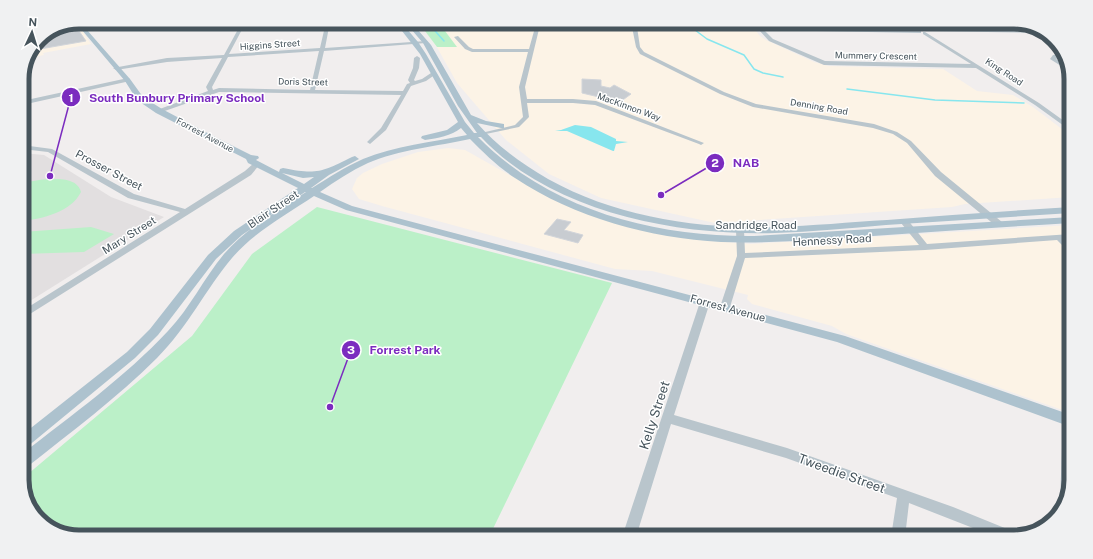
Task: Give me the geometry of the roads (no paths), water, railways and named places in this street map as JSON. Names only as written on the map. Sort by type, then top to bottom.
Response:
[{"type":"main road","name":"Forrest Avenue","points":[[83,29],[128,80],[140,98],[159,111],[292,182],[333,194],[379,215]]},
{"type":"main road","name":"Forrest Avenue","points":[[89,29],[96,43]]},
{"type":"main road","points":[[404,29],[416,43],[461,123],[476,133]]},
{"type":"main road","points":[[417,29],[426,42],[443,74],[468,114],[476,133]]},
{"type":"main road","points":[[468,114],[484,123],[500,126]]},
{"type":"main road","points":[[387,147],[444,134],[459,127],[461,123]]},
{"type":"main road","name":"Sandridge Road","points":[[476,133],[508,157],[557,188],[599,206],[664,223],[741,235],[775,230],[1064,211]]},
{"type":"main road","name":"Sandridge Road","points":[[476,133],[487,152],[521,178],[566,202],[619,221],[661,231],[695,236],[741,235],[912,230],[1064,220]]},
{"type":"main road","name":"Blair Street","points":[[29,437],[131,355],[154,332],[212,257],[238,233],[272,209],[356,166],[395,152],[476,133]]},
{"type":"main road","name":"Blair Street","points":[[29,457],[124,380],[152,355],[174,332],[214,275],[242,242],[259,228],[294,204],[325,174],[353,160],[387,147],[476,133]]},
{"type":"main road","points":[[445,141],[457,142],[476,148],[495,163],[521,178]]},
{"type":"main road","name":"Forrest Avenue","points":[[249,158],[257,158],[349,208],[725,307],[840,339],[1064,418]]},
{"type":"main road","points":[[333,194],[334,188],[338,183],[353,171],[356,166]]},
{"type":"main road","points":[[283,171],[303,175],[325,174]]},
{"type":"main road","points":[[272,209],[275,201],[289,190],[292,182]]},
{"type":"main road","points":[[294,204],[311,201],[349,208]]},
{"type":"street","points":[[211,92],[209,87],[240,29]]},
{"type":"street","points":[[312,92],[326,29]]},
{"type":"street","points":[[476,133],[517,126],[527,115],[522,87],[537,29]]},
{"type":"street","name":"Denning Road","points":[[635,29],[638,47],[642,54],[755,106],[874,126],[895,133],[909,142],[938,174],[999,224]]},
{"type":"street","name":"Mummery Crescent","points":[[761,29],[771,40],[824,63],[978,66]]},
{"type":"street","points":[[805,29],[1030,32]]},
{"type":"street","name":"King Road","points":[[920,29],[1038,104],[1064,124]]},
{"type":"street","points":[[850,30],[923,31]]},
{"type":"street","points":[[456,37],[467,48],[474,50],[531,51]]},
{"type":"street","name":"Higgins Street","points":[[116,68],[156,61],[426,42]]},
{"type":"street","points":[[1058,56],[1055,56],[1053,59],[1061,64]]},
{"type":"street","points":[[413,83],[411,80],[416,68],[417,58]]},
{"type":"street","points":[[370,142],[384,129],[403,93],[413,83],[435,77],[440,79],[443,74]]},
{"type":"street","points":[[29,101],[128,80]]},
{"type":"street","name":"Doris Street","points":[[159,111],[219,90],[403,93]]},
{"type":"street","name":"MacKinnon Way","points":[[524,101],[569,100],[596,103],[701,143]]},
{"type":"street","points":[[476,133],[521,122]]},
{"type":"street","name":"Prosser Street","points":[[29,148],[50,150],[131,196],[187,212]]},
{"type":"street","name":"Mary Street","points":[[29,312],[248,173],[256,164]]},
{"type":"street","name":"Mary Street","points":[[248,173],[269,171]]},
{"type":"street","points":[[904,221],[925,247]]},
{"type":"street","points":[[725,307],[741,256],[741,235]]},
{"type":"street","points":[[1059,237],[1064,242]]},
{"type":"street","name":"Hennessy Road","points":[[741,256],[925,247],[1064,237]]},
{"type":"street","name":"Kelly Street","points":[[631,530],[705,302]]},
{"type":"street","name":"Tweedie Street","points":[[668,418],[787,453],[904,495],[994,530]]},
{"type":"street","points":[[899,530],[904,495]]},
{"type":"water","points":[[575,125],[591,127],[616,139],[616,141],[628,142],[616,144],[613,151],[567,131],[555,131]]},
{"type":"waterway","points":[[433,29],[444,41]]},
{"type":"waterway","points":[[695,30],[707,39],[744,55],[754,69],[763,73],[783,77]]},
{"type":"waterway","points":[[847,89],[935,100],[1024,103]]},
{"type":"place","name":"South Bunbury Primary School","points":[[50,176]]},
{"type":"place","name":"NAB","points":[[661,195]]},
{"type":"place","name":"Forrest Park","points":[[330,407]]}]
